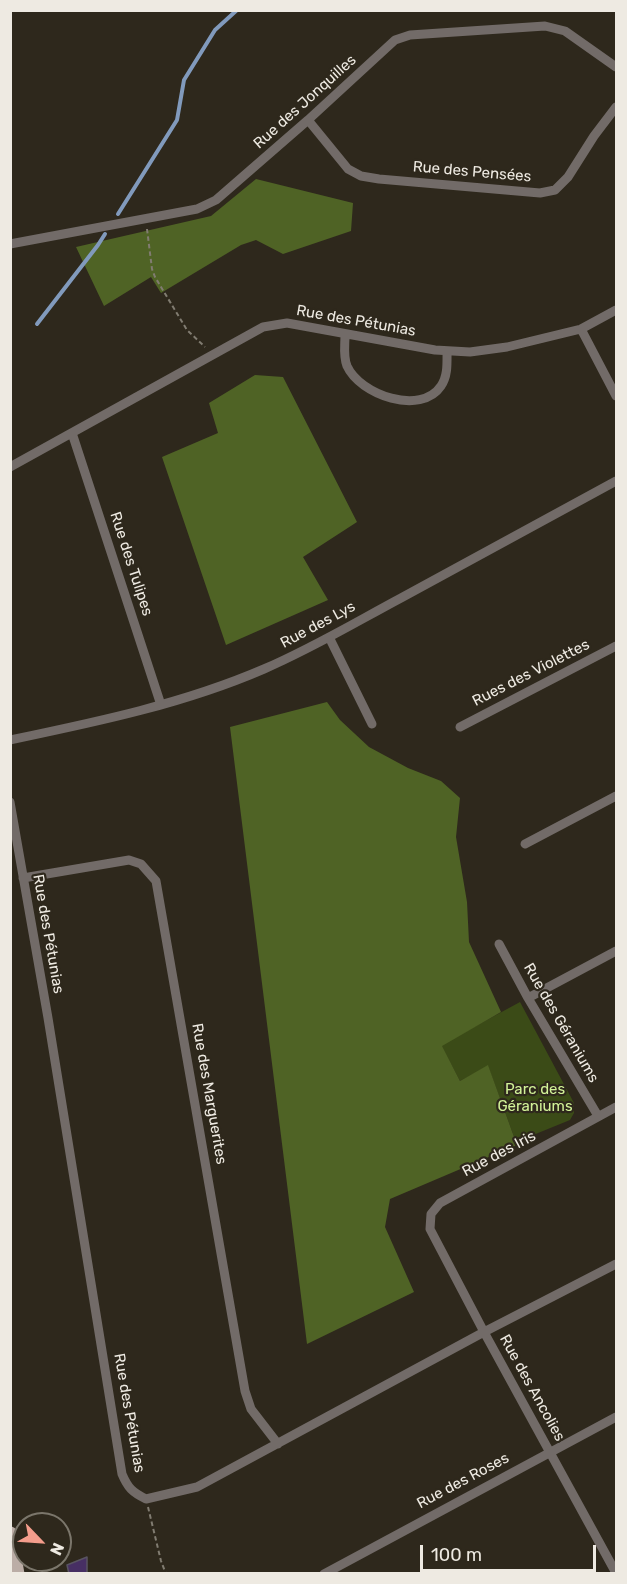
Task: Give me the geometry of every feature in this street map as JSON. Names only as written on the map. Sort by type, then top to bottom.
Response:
[{"type":"main road","points":[[10,1534],[17,1574]]},
{"type":"street","name":"Rue des Jonquilles","points":[[10,244],[197,209],[216,200],[395,40],[410,35],[545,26],[566,31],[616,67]]},
{"type":"street","name":"Rue des Pensées","points":[[308,120],[348,169],[361,176],[540,193],[555,190],[568,177],[616,107]]},
{"type":"street","name":"Rue des Pétunias","points":[[10,466],[263,327],[287,323],[435,350],[470,352],[581,329],[616,310]]},
{"type":"street","points":[[581,329],[616,396]]},
{"type":"street","points":[[345,335],[344,356],[348,368],[359,382],[375,393],[394,399],[411,401],[431,396],[441,388],[446,376],[447,351]]},
{"type":"street","name":"Rue des Tulipes","points":[[72,433],[161,705]]},
{"type":"street","name":"Rue des Lys","points":[[10,740],[105,720],[161,705],[219,687],[265,669],[329,637],[616,480]]},
{"type":"street","points":[[329,637],[372,724]]},
{"type":"street","name":"Rues des Violettes","points":[[460,727],[616,646]]},
{"type":"street","points":[[525,844],[616,796]]},
{"type":"street","name":"Rue des Pétunias","points":[[10,802],[48,1018],[122,1474],[128,1487],[146,1499]]},
{"type":"street","name":"Rue des Marguerites","points":[[23,878],[129,860],[141,864],[156,881],[245,1391],[251,1409],[279,1444]]},
{"type":"street","name":"Rue des Géraniums","points":[[499,944],[528,998],[598,1116]]},
{"type":"street","points":[[528,998],[616,951]]},
{"type":"street","name":"Rue des Iris","points":[[431,1214],[440,1203],[616,1107]]},
{"type":"street","name":"Rue des Ancolies","points":[[431,1214],[430,1229],[616,1573]]},
{"type":"street","points":[[146,1499],[196,1487],[484,1332],[616,1264]]},
{"type":"street","name":"Rue des Roses","points":[[324,1574],[616,1417]]},
{"type":"path","points":[[145,218],[155,277],[187,330],[214,355]]},
{"type":"path","points":[[146,1499],[166,1574]]},
{"type":"green space","points":[[256,179],[353,203],[351,231],[283,254],[256,240],[241,245],[161,293],[151,277],[104,306],[76,247],[211,216]]},
{"type":"green space","points":[[255,375],[283,377],[357,522],[303,557],[328,600],[226,645],[162,457],[218,433],[209,403]]},
{"type":"green space","points":[[327,702],[340,720],[369,747],[408,768],[441,781],[460,798],[456,837],[467,902],[469,942],[501,1012],[442,1046],[460,1081],[488,1065],[517,1145],[390,1199],[385,1227],[414,1292],[307,1344],[230,727]]},
{"type":"green space","name":"Parc des Géraniums","points":[[520,1002],[574,1103],[574,1113],[570,1120],[516,1142],[488,1066],[460,1081],[441,1045]]},
{"type":"building","points":[[87,1557],[87,1574],[69,1574],[69,1572],[72,1572],[72,1563]]},
{"type":"waterway","points":[[118,214],[177,120],[184,80],[215,30],[237,10]]},
{"type":"waterway","points":[[37,324],[105,234]]}]
